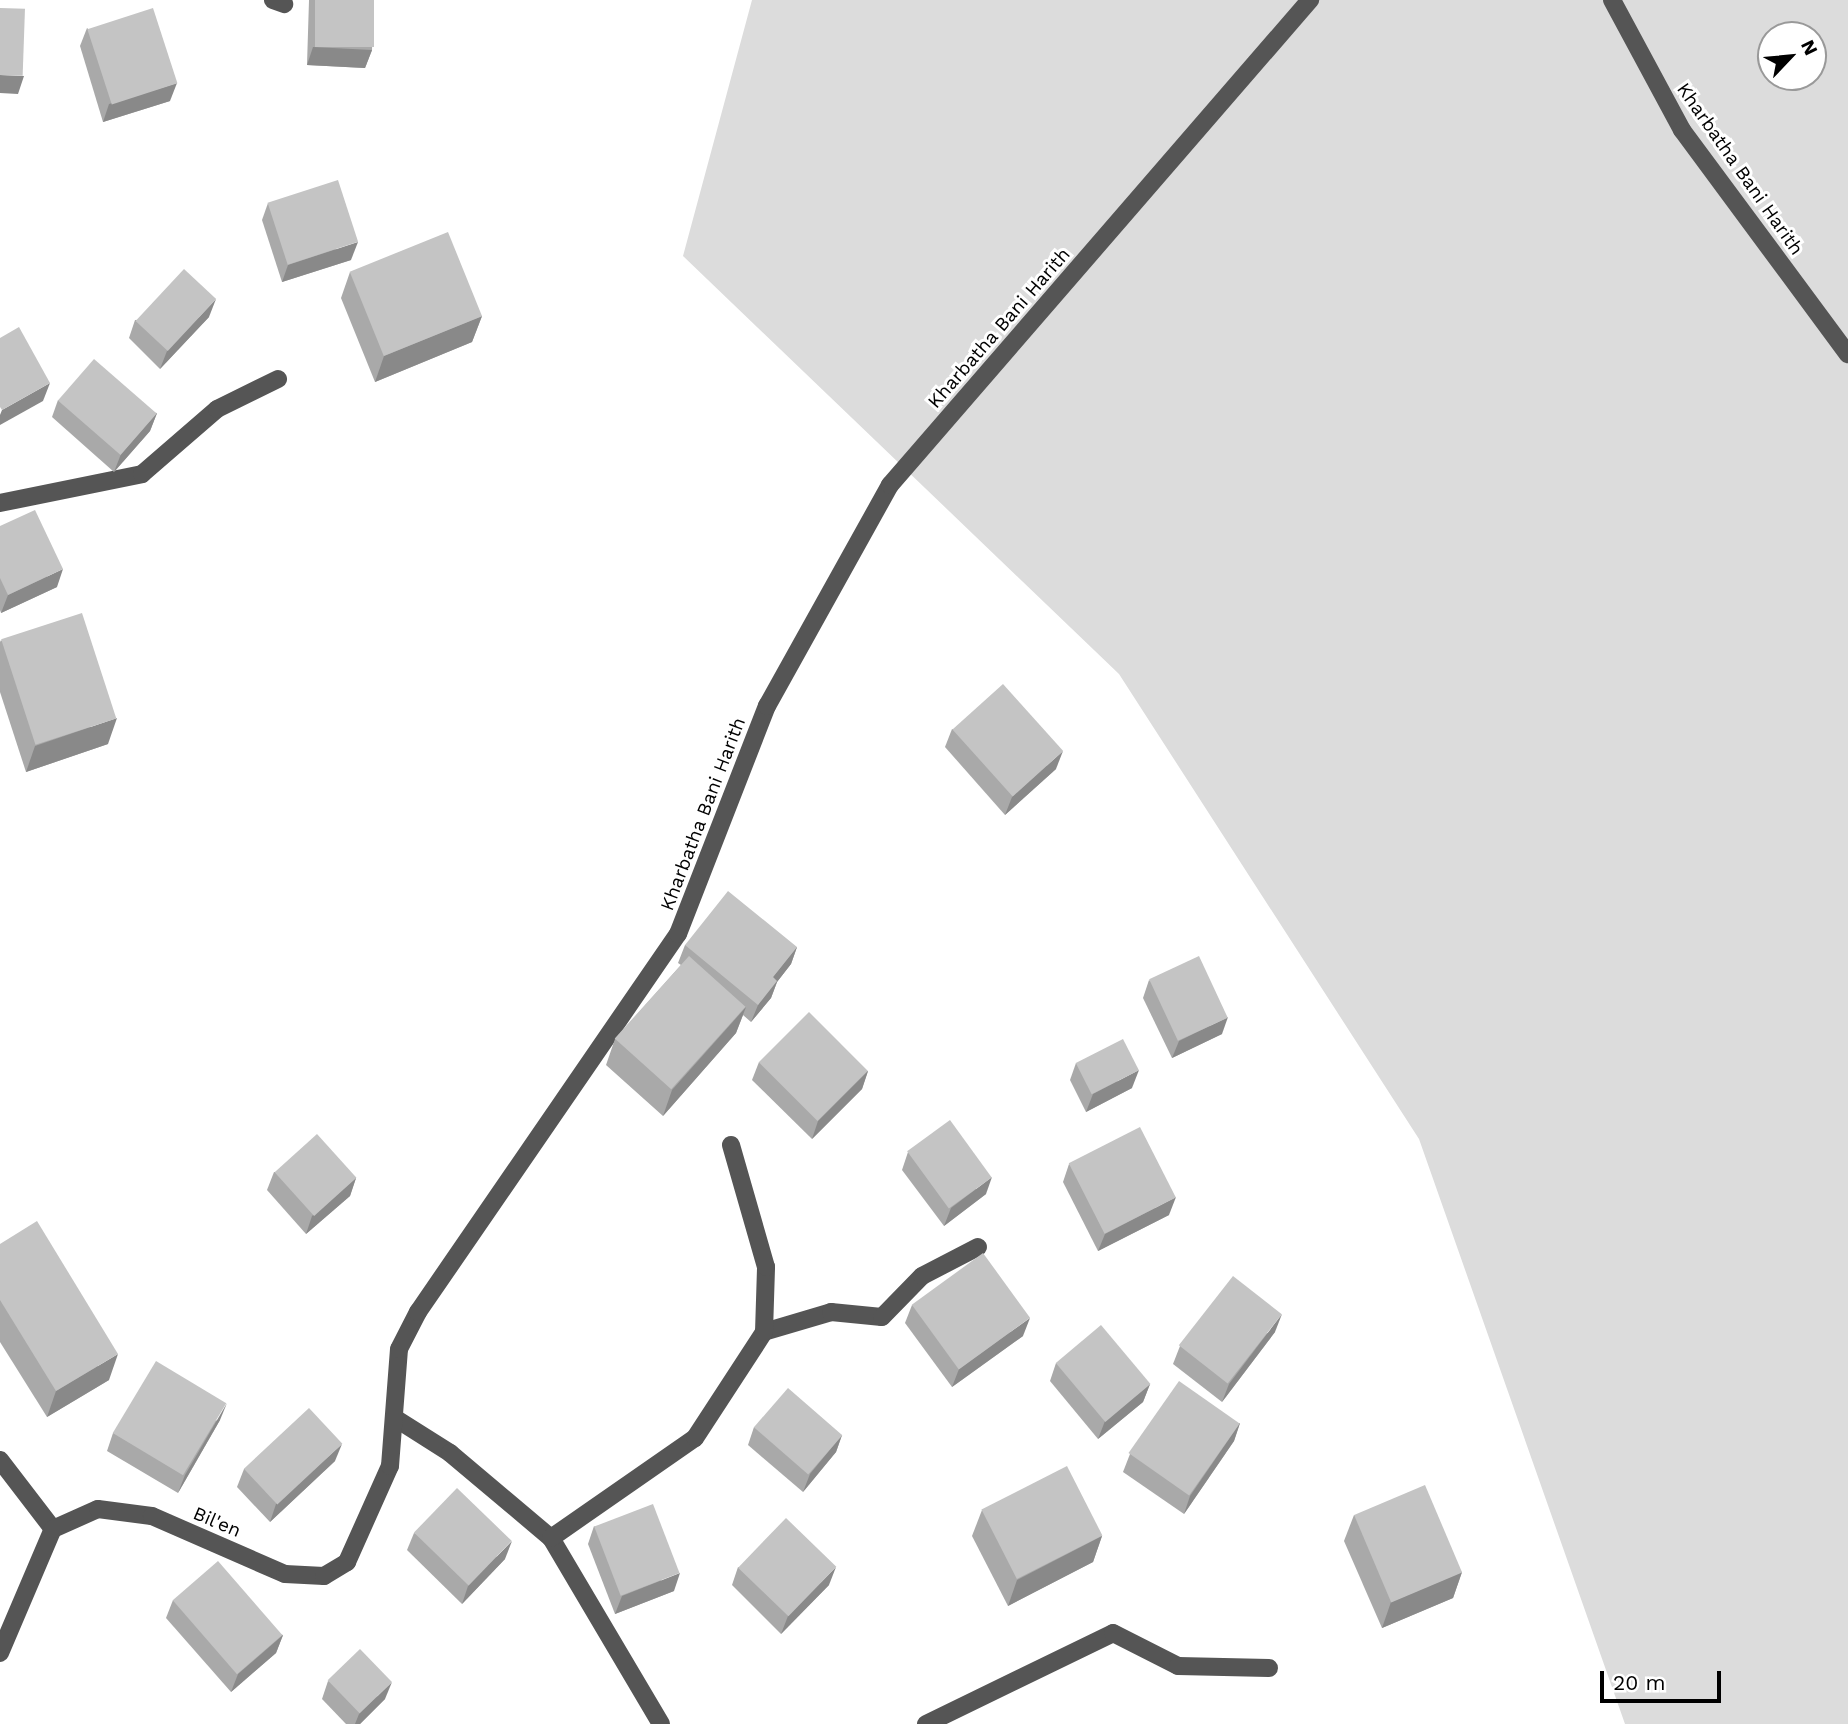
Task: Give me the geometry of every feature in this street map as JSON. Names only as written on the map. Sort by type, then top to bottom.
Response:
[{"type":"street","name":"Kharbatha Bani Harith","points":[[398,1420],[399,1349],[418,1312],[678,934],[767,706],[890,485],[1310,0]]},
{"type":"street","name":"Kharbatha Bani Harith","points":[[1612,0],[1682,130],[1848,354]]},
{"type":"street","points":[[0,503],[142,474],[217,409],[278,379]]},
{"type":"street","points":[[551,1538],[695,1438],[764,1332],[766,1267],[731,1145]]},
{"type":"street","points":[[764,1332],[831,1312],[882,1317],[922,1276],[978,1247]]},
{"type":"street","name":"Bil'en","points":[[53,1529],[98,1509],[152,1517],[285,1574],[324,1576],[347,1562],[368,1528],[390,1466],[398,1420]]},
{"type":"street","points":[[398,1420],[450,1453],[551,1538],[661,1724]]},
{"type":"street","points":[[0,1460],[53,1529],[0,1653]]},
{"type":"street","points":[[926,1724],[1113,1633],[1178,1666],[1269,1668]]},
{"type":"shaded area","points":[[752,0],[1848,0],[1848,1724],[1625,1724],[1419,1139],[1119,674],[683,256]]},
{"type":"building","points":[[315,0],[374,0],[374,47],[315,47]]},
{"type":"building","points":[[0,8],[25,9],[23,76],[0,75]]},
{"type":"building","points":[[153,8],[177,83],[112,104],[87,29]]},
{"type":"building","points":[[338,180],[358,242],[288,265],[268,203]]},
{"type":"building","points":[[448,232],[482,316],[384,356],[350,272]]},
{"type":"building","points":[[184,269],[216,299],[168,351],[136,321]]},
{"type":"building","points":[[19,327],[50,383],[2,410],[0,338]]},
{"type":"building","points":[[94,359],[157,413],[121,455],[58,401]]},
{"type":"building","points":[[35,510],[63,569],[8,595],[0,578],[0,526]]},
{"type":"building","points":[[82,613],[116,719],[35,745],[1,639]]},
{"type":"building","points":[[1003,684],[1063,751],[1013,796],[952,730]]},
{"type":"building","points":[[728,891],[797,947],[773,977],[777,981],[758,1005],[685,945]]},
{"type":"building","points":[[689,956],[745,1007],[671,1089],[615,1038]]},
{"type":"building","points":[[1199,956],[1228,1018],[1178,1041],[1149,979]]},
{"type":"building","points":[[809,1012],[868,1071],[817,1121],[759,1062]]},
{"type":"building","points":[[1123,1039],[1139,1070],[1092,1094],[1076,1063]]},
{"type":"building","points":[[950,1120],[992,1177],[949,1209],[907,1151]]},
{"type":"building","points":[[1140,1127],[1176,1197],[1105,1234],[1069,1163]]},
{"type":"building","points":[[317,1134],[356,1178],[314,1216],[275,1172]]},
{"type":"building","points":[[37,1221],[118,1354],[56,1391],[0,1300],[0,1244]]},
{"type":"building","points":[[983,1253],[1030,1318],[959,1369],[912,1305]]},
{"type":"building","points":[[1233,1276],[1282,1314],[1228,1384],[1179,1345]]},
{"type":"building","points":[[1101,1325],[1150,1384],[1105,1422],[1056,1363]]},
{"type":"building","points":[[156,1361],[226,1403],[183,1475],[113,1433]]},
{"type":"building","points":[[1179,1381],[1240,1423],[1189,1496],[1129,1453]]},
{"type":"building","points":[[788,1388],[842,1435],[808,1474],[754,1427]]},
{"type":"building","points":[[309,1408],[342,1444],[277,1505],[244,1469]]},
{"type":"building","points":[[1067,1466],[1102,1535],[1017,1579],[981,1510]]},
{"type":"building","points":[[1425,1485],[1462,1572],[1391,1603],[1354,1515]]},
{"type":"building","points":[[457,1488],[512,1541],[469,1585],[414,1533]]},
{"type":"building","points":[[653,1504],[680,1573],[621,1596],[594,1527]]},
{"type":"building","points":[[786,1518],[836,1567],[788,1616],[738,1568]]},
{"type":"building","points":[[218,1561],[282,1635],[237,1674],[173,1600]]},
{"type":"building","points":[[360,1649],[392,1682],[360,1713],[328,1680]]}]
